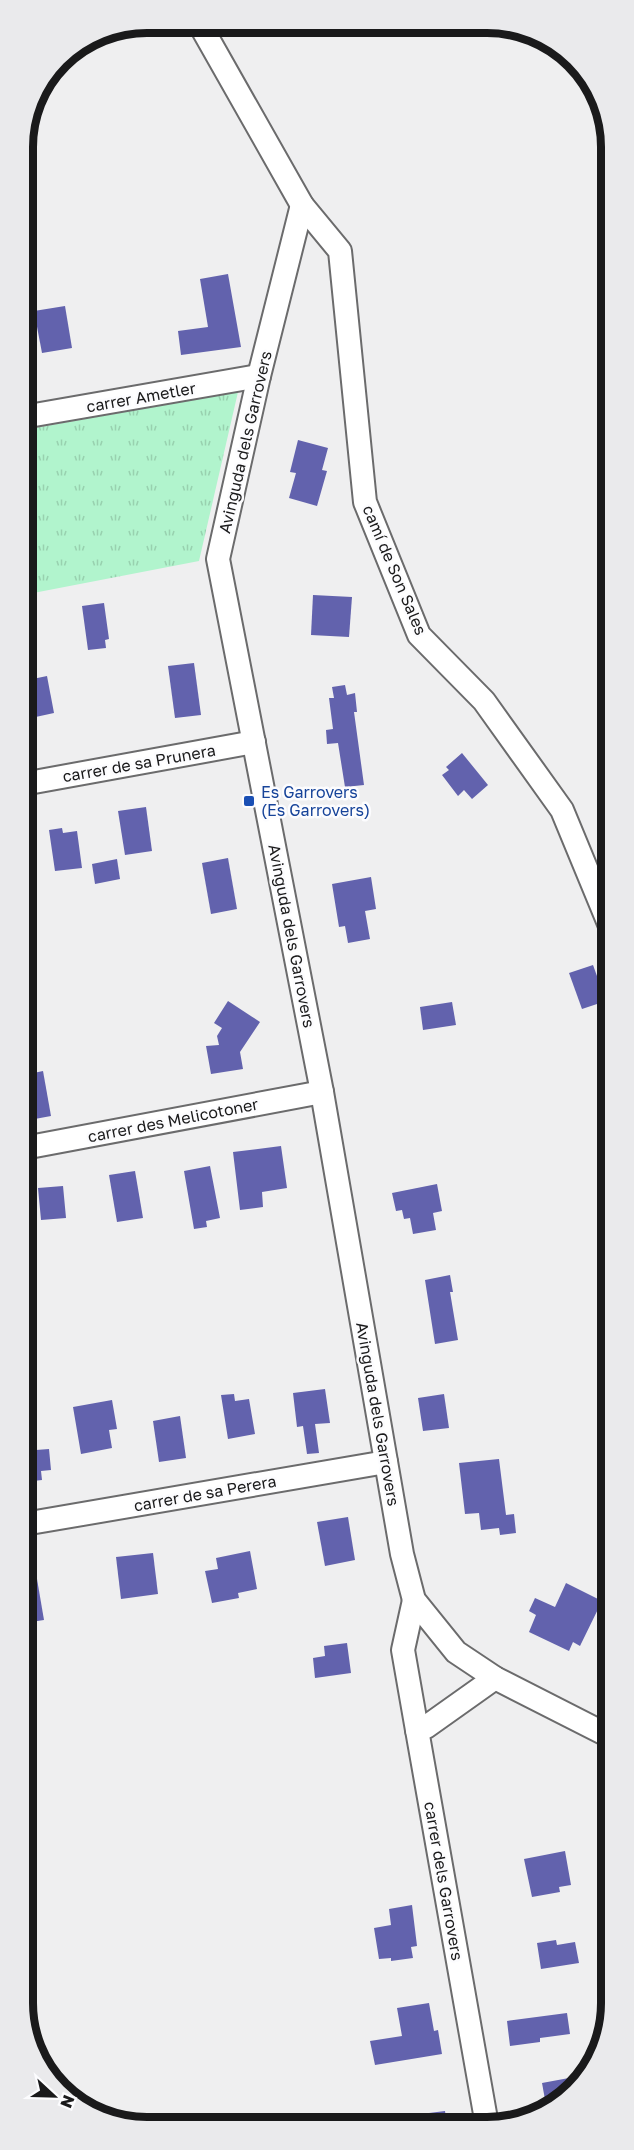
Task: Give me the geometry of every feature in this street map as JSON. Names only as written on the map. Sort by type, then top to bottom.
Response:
[{"type":"street","name":"camí de Son Sales","points":[[205,33],[302,204],[340,251],[365,502],[419,635],[484,701],[562,810],[601,904]]},
{"type":"street","name":"Avinguda dels Garrovers","points":[[302,204],[259,376],[218,559],[322,1092],[402,1554],[414,1600]]},
{"type":"street","name":"carrer Ametler","points":[[33,415],[259,376]]},
{"type":"street","name":"carrer de sa Prunera","points":[[33,782],[254,742]]},
{"type":"street","name":"carrer des Melicotoner","points":[[33,1146],[322,1092]]},
{"type":"street","name":"carrer de sa Perera","points":[[33,1522],[386,1462]]},
{"type":"street","points":[[414,1600],[456,1652],[495,1678],[601,1732]]},
{"type":"street","name":"carrer dels Garrovers","points":[[414,1600],[403,1650],[486,2117]]},
{"type":"street","points":[[417,1730],[426,1727],[495,1678]]},
{"type":"green space","points":[[238,392],[199,561],[33,593],[33,428]]},
{"type":"building","points":[[228,274],[241,347],[181,355],[178,331],[208,327],[200,279]]},
{"type":"building","points":[[65,306],[72,348],[42,353],[34,311]]},
{"type":"building","points":[[298,440],[328,448],[322,470],[327,471],[317,506],[289,498],[296,473],[290,472]]},
{"type":"building","points":[[313,595],[352,597],[349,637],[311,635]]},
{"type":"building","points":[[104,603],[109,639],[105,640],[106,648],[88,650],[82,606]]},
{"type":"building","points":[[194,663],[201,715],[175,718],[168,666]]},
{"type":"building","points":[[47,676],[54,713],[33,718],[33,679]]},
{"type":"building","points":[[345,685],[347,695],[355,693],[357,712],[354,712],[364,785],[345,787],[338,743],[327,744],[326,730],[333,729],[329,698],[334,698],[332,687]]},
{"type":"building","points":[[462,753],[488,785],[472,799],[464,790],[458,796],[442,775],[449,770],[446,767]]},
{"type":"building","points":[[146,807],[152,851],[125,855],[118,811]]},
{"type":"building","points":[[62,828],[63,833],[77,831],[82,868],[55,871],[49,830]]},
{"type":"building","points":[[228,858],[237,909],[211,914],[202,863]]},
{"type":"building","points":[[117,859],[120,879],[95,884],[92,864]]},
{"type":"building","points":[[371,877],[376,909],[365,911],[370,939],[348,943],[345,926],[339,927],[332,884]]},
{"type":"building","points":[[593,965],[601,987],[601,1003],[582,1009],[569,973]]},
{"type":"building","points":[[228,1001],[260,1022],[240,1052],[243,1069],[211,1074],[206,1046],[219,1045],[217,1036],[222,1028],[214,1023]]},
{"type":"building","points":[[452,1002],[456,1025],[423,1030],[420,1007]]},
{"type":"building","points":[[43,1071],[51,1116],[33,1119],[33,1073]]},
{"type":"building","points":[[281,1146],[287,1188],[262,1192],[263,1207],[240,1210],[233,1152]]},
{"type":"building","points":[[210,1166],[220,1218],[206,1221],[207,1227],[194,1229],[184,1171]]},
{"type":"building","points":[[135,1171],[143,1218],[117,1222],[109,1175]]},
{"type":"building","points":[[437,1184],[442,1211],[433,1213],[436,1230],[413,1234],[410,1218],[404,1219],[402,1210],[396,1211],[392,1193]]},
{"type":"building","points":[[63,1186],[66,1218],[41,1220],[38,1188]]},
{"type":"building","points":[[450,1275],[453,1292],[450,1292],[458,1340],[435,1344],[425,1280]]},
{"type":"building","points":[[325,1389],[330,1423],[315,1424],[319,1453],[307,1454],[303,1426],[297,1427],[293,1393]]},
{"type":"building","points":[[234,1394],[235,1401],[249,1399],[255,1434],[228,1439],[221,1395]]},
{"type":"building","points":[[444,1394],[449,1428],[423,1431],[418,1398]]},
{"type":"building","points":[[112,1400],[117,1429],[109,1430],[112,1448],[81,1454],[73,1407]]},
{"type":"building","points":[[180,1416],[186,1458],[159,1462],[153,1421]]},
{"type":"building","points":[[33,1421],[36,1450],[49,1449],[51,1470],[41,1471],[42,1480],[33,1481]]},
{"type":"building","points":[[499,1459],[506,1515],[514,1514],[516,1533],[500,1535],[499,1528],[481,1530],[479,1513],[465,1514],[459,1463]]},
{"type":"building","points":[[348,1517],[355,1560],[325,1566],[317,1522]]},
{"type":"building","points":[[250,1551],[257,1589],[238,1593],[239,1598],[212,1603],[205,1571],[218,1569],[216,1558]]},
{"type":"building","points":[[153,1553],[158,1594],[121,1599],[116,1557]]},
{"type":"building","points":[[37,1579],[44,1620],[33,1622],[33,1580]]},
{"type":"building","points":[[566,1583],[601,1600],[580,1646],[573,1642],[569,1651],[529,1632],[536,1615],[529,1611],[535,1598],[555,1607]]},
{"type":"building","points":[[347,1643],[351,1673],[315,1678],[313,1658],[325,1656],[324,1646]]},
{"type":"building","points":[[565,1851],[571,1885],[559,1887],[560,1892],[532,1897],[524,1859]]},
{"type":"building","points":[[412,1905],[417,1946],[411,1947],[413,1958],[391,1961],[391,1958],[379,1959],[374,1928],[391,1925],[389,1909]]},
{"type":"building","points":[[556,1940],[557,1945],[575,1942],[579,1963],[541,1969],[537,1943]]},
{"type":"building","points":[[429,2003],[434,2031],[438,2030],[442,2054],[375,2065],[370,2041],[402,2036],[397,2008]]},
{"type":"building","points":[[567,2013],[570,2034],[540,2038],[540,2042],[510,2046],[507,2021]]},
{"type":"building","points":[[574,2077],[545,2101],[542,2083]]},
{"type":"building","points":[[445,2111],[446,2117],[397,2117]]},
{"type":"place","name":"Es Garrovers (Es Garrovers)","points":[[249,801]]}]
